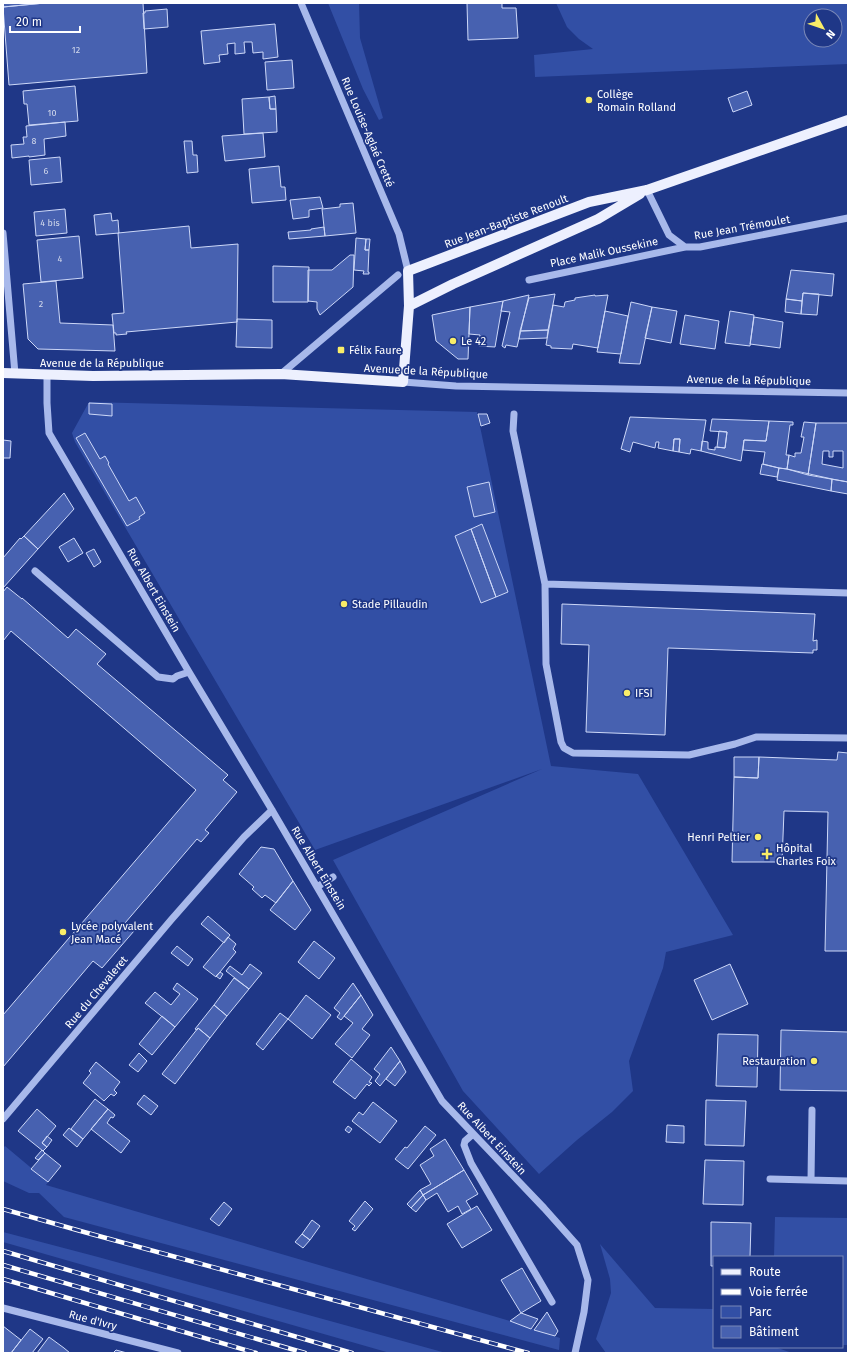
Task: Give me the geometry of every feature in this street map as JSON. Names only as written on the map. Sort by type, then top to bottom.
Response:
[{"type":"main road","name":"Rue Jean-Baptiste Renoult","points":[[408,271],[589,202],[647,190],[848,120]]},
{"type":"main road","name":"Rue Jean-Baptiste Renoult","points":[[410,306],[454,284],[598,219],[647,190]]},
{"type":"main road","points":[[403,382],[410,306],[408,271]]},
{"type":"main road","name":"Avenue de la République","points":[[3,373],[47,376],[281,374],[403,382]]},
{"type":"street","name":"Rue Louise-Aglaé Cretté","points":[[301,3],[399,234],[408,271]]},
{"type":"street","name":"Rue Jean Trémoulet","points":[[647,190],[669,235],[685,247],[700,247],[848,218]]},
{"type":"street","points":[[3,233],[15,374]]},
{"type":"street","name":"Place Malik Oussekine","points":[[529,280],[685,247]]},
{"type":"street","points":[[281,374],[398,276]]},
{"type":"street","name":"Rue Albert Einstein","points":[[47,376],[47,403],[50,434],[189,672],[318,887],[442,1101],[577,1245],[588,1280],[584,1312],[575,1352]]},
{"type":"street","name":"Avenue de la République","points":[[403,382],[456,386],[848,393]]},
{"type":"street","points":[[514,414],[513,431],[545,584],[546,664],[561,742],[564,748],[573,753],[689,755],[756,737],[848,738]]},
{"type":"street","points":[[35,571],[158,677],[173,679],[189,672]]},
{"type":"street","points":[[545,584],[848,593]]},
{"type":"street","name":"Rue du Chevaleret","points":[[3,1119],[171,920],[244,837],[272,810]]},
{"type":"street","points":[[318,887],[333,877]]},
{"type":"street","points":[[811,1180],[812,1110]]},
{"type":"street","points":[[474,1134],[465,1141],[464,1145],[471,1163],[552,1302]]},
{"type":"street","points":[[770,1179],[848,1181]]},
{"type":"street","name":"Rue d'Ivry","points":[[3,1308],[178,1353]]},
{"type":"green space","points":[[328,3],[359,3],[360,38],[383,118],[379,120],[363,89]]},
{"type":"green space","points":[[556,3],[848,3],[848,64],[535,77],[534,55],[593,49],[579,39],[567,27]]},
{"type":"green space","name":"Stade Pillaudin","points":[[89,402],[477,412],[551,766],[638,774],[733,935],[666,952],[663,968],[629,1061],[633,1091],[612,1112],[577,1140],[539,1174],[463,1091],[333,860],[542,769],[315,850],[75,442],[72,433]]},
{"type":"green space","points":[[5,1146],[48,1182],[46,1185],[510,1321],[560,1338],[559,1350],[64,1217],[39,1193],[29,1193],[3,1181],[3,1148]]},
{"type":"green space","points":[[775,1217],[848,1218],[848,1345],[843,1345],[843,1256],[774,1256]]},
{"type":"green space","points":[[3,1232],[446,1353],[390,1353],[3,1242]]},
{"type":"green space","points":[[600,1244],[655,1308],[713,1309],[713,1348],[778,1348],[792,1353],[606,1353],[596,1339],[611,1293],[610,1279]]},
{"type":"building","points":[[3,3],[45,3],[3,7]]},
{"type":"building","points":[[45,3],[143,3],[147,73],[9,85],[3,7]]},
{"type":"building","points":[[467,3],[502,3],[502,8],[516,8],[518,38],[468,40]]},
{"type":"building","points":[[167,9],[168,27],[144,29],[143,13],[145,13],[145,11]]},
{"type":"building","points":[[275,24],[278,57],[263,59],[263,52],[253,53],[252,42],[244,42],[245,53],[235,54],[235,43],[227,44],[228,54],[219,55],[220,62],[204,64],[201,31]]},
{"type":"building","points":[[292,60],[294,88],[267,90],[265,62]]},
{"type":"building","points":[[75,86],[78,121],[29,125],[27,104],[24,104],[23,91]]},
{"type":"building","points":[[747,91],[752,105],[733,112],[728,98]]},
{"type":"building","points":[[275,96],[276,109],[270,109],[269,97]]},
{"type":"building","points":[[269,97],[270,109],[276,109],[277,132],[244,134],[242,99]]},
{"type":"building","points":[[65,122],[66,136],[44,139],[45,155],[12,158],[11,145],[24,144],[23,137],[27,137],[26,126]]},
{"type":"building","points":[[263,133],[265,157],[225,161],[222,136]]},
{"type":"building","points":[[184,141],[192,141],[193,155],[197,155],[198,172],[187,173]]},
{"type":"building","points":[[60,157],[62,182],[31,185],[29,160]]},
{"type":"building","points":[[279,166],[281,187],[285,187],[286,200],[252,203],[249,169]]},
{"type":"building","points":[[320,197],[323,208],[309,210],[309,217],[293,219],[290,200]]},
{"type":"building","points":[[353,203],[356,233],[325,236],[322,209],[340,207],[340,204]]},
{"type":"building","points":[[65,209],[67,233],[36,236],[34,212]]},
{"type":"building","points":[[111,213],[112,221],[118,220],[119,233],[96,235],[94,215]]},
{"type":"building","points":[[189,226],[191,248],[238,244],[237,322],[126,332],[127,334],[116,335],[116,333],[114,333],[112,314],[124,313],[118,233]]},
{"type":"building","points":[[324,227],[325,236],[289,239],[288,232]]},
{"type":"building","points":[[79,236],[83,278],[41,282],[37,240]]},
{"type":"building","points":[[356,238],[366,239],[365,250],[369,250],[369,274],[363,274],[364,271],[354,270]]},
{"type":"building","points":[[366,239],[370,239],[369,250],[365,250]]},
{"type":"building","points":[[350,255],[354,255],[353,287],[320,315],[317,309],[317,302],[308,301],[308,270],[332,270]]},
{"type":"building","points":[[273,266],[309,267],[308,302],[273,302]]},
{"type":"building","points":[[791,270],[834,274],[832,296],[803,293],[802,301],[786,299]]},
{"type":"building","points":[[56,281],[60,323],[113,325],[115,351],[38,349],[28,339],[23,284]]},
{"type":"building","points":[[803,293],[819,294],[817,315],[801,314]]},
{"type":"building","points":[[555,294],[548,330],[520,331],[529,298]]},
{"type":"building","points":[[529,295],[517,347],[506,345],[505,348],[502,346],[510,312],[501,311],[503,301]]},
{"type":"building","points":[[608,295],[598,348],[573,344],[572,349],[551,348],[551,346],[546,345],[553,305],[564,307],[565,302],[575,300],[575,298]]},
{"type":"building","points":[[786,299],[802,301],[801,314],[785,312]]},
{"type":"building","points":[[503,301],[495,347],[479,346],[480,335],[469,334],[470,307]]},
{"type":"building","points":[[631,302],[652,307],[640,364],[619,363]]},
{"type":"building","points":[[470,307],[468,359],[458,359],[436,341],[432,315]]},
{"type":"building","points":[[652,307],[677,311],[671,343],[645,338]]},
{"type":"building","points":[[605,311],[628,316],[621,354],[597,352]]},
{"type":"building","points":[[730,311],[754,315],[750,346],[725,343]]},
{"type":"building","points":[[685,315],[719,321],[715,349],[680,344]]},
{"type":"building","points":[[754,317],[783,322],[780,348],[750,344]]},
{"type":"building","points":[[237,319],[272,320],[272,348],[236,347]]},
{"type":"building","points":[[548,330],[547,338],[519,339],[520,331]]},
{"type":"building","points":[[89,403],[112,404],[112,416],[89,414]]},
{"type":"building","points":[[478,414],[487,414],[490,423],[481,426]]},
{"type":"building","points":[[630,417],[706,420],[701,451],[691,449],[690,454],[679,452],[680,439],[674,439],[673,451],[658,448],[659,442],[656,442],[655,448],[633,442],[630,452],[621,449]]},
{"type":"building","points":[[712,419],[769,421],[766,441],[744,440],[741,461],[701,451],[702,441],[708,442],[708,449],[715,450],[715,447],[725,448],[727,432],[710,431]]},
{"type":"building","points":[[769,421],[793,422],[793,425],[790,425],[786,455],[789,455],[787,469],[763,464],[765,452],[743,450],[744,440],[766,441]]},
{"type":"building","points":[[804,422],[816,423],[808,475],[787,469],[789,455],[795,457],[795,453],[801,453],[804,437],[801,437]]},
{"type":"building","points":[[816,423],[848,423],[848,482],[808,475]],"holes":[[[823,451],[829,451],[829,457],[833,457],[833,451],[843,451],[843,468],[822,464]]]},
{"type":"building","points":[[719,431],[727,432],[725,448],[717,447]]},
{"type":"building","points":[[85,433],[100,459],[105,456],[129,501],[136,497],[145,513],[139,517],[140,519],[127,526],[76,438]]},
{"type":"building","points":[[674,439],[680,439],[679,452],[673,451]]},
{"type":"building","points":[[3,440],[11,441],[10,458],[3,458]]},
{"type":"building","points":[[762,464],[779,468],[777,477],[760,474]]},
{"type":"building","points":[[779,468],[832,479],[831,491],[777,480]]},
{"type":"building","points":[[832,479],[848,482],[848,494],[831,491]]},
{"type":"building","points":[[489,482],[495,512],[474,517],[467,487]]},
{"type":"building","points":[[64,493],[74,509],[38,549],[24,536]]},
{"type":"building","points":[[482,524],[508,592],[496,597],[471,529]]},
{"type":"building","points":[[471,529],[496,597],[481,603],[455,536]]},
{"type":"building","points":[[24,536],[38,549],[3,588],[3,558],[20,538],[21,539]]},
{"type":"building","points":[[74,538],[83,553],[68,562],[59,547]]},
{"type":"building","points":[[94,549],[101,562],[94,567],[86,553]]},
{"type":"building","points":[[7,587],[68,638],[76,629],[106,654],[97,664],[228,775],[223,780],[237,792],[205,830],[209,833],[201,842],[197,839],[125,923],[134,931],[102,968],[93,961],[3,1067],[3,1015],[196,790],[11,631],[3,641],[3,592]]},
{"type":"building","name":"IFSI","points":[[562,604],[815,614],[813,641],[817,640],[817,650],[813,650],[813,653],[668,648],[665,735],[586,732],[589,645],[561,644]]},
{"type":"building","name":"Henri Peltier","points":[[838,752],[848,753],[848,951],[825,951],[828,812],[784,811],[782,862],[732,862],[734,777],[758,778],[759,757],[837,760]]},
{"type":"building","points":[[734,757],[759,757],[758,778],[734,777]]},
{"type":"building","points":[[261,847],[274,849],[293,881],[276,903],[265,895],[262,898],[252,889],[254,887],[239,874]]},
{"type":"building","points":[[293,881],[311,910],[295,930],[270,910]]},
{"type":"building","points":[[208,916],[230,935],[224,943],[201,924]]},
{"type":"building","points":[[228,937],[236,944],[233,949],[236,952],[216,977],[203,967]]},
{"type":"building","points":[[314,941],[335,958],[319,979],[298,962]]},
{"type":"building","points":[[177,946],[193,959],[188,966],[171,953]]},
{"type":"building","points":[[250,964],[262,973],[249,989],[226,971],[230,966],[242,975]]},
{"type":"building","points":[[730,964],[748,1004],[712,1020],[694,980]]},
{"type":"building","points":[[220,972],[223,974],[220,979],[216,976]]},
{"type":"building","points":[[234,978],[249,989],[227,1016],[214,1005]]},
{"type":"building","points":[[177,983],[198,999],[175,1027],[145,1003],[155,992],[171,1005],[180,994],[173,989]]},
{"type":"building","points":[[353,983],[361,995],[341,1020],[337,1017],[340,1013],[334,1008]]},
{"type":"building","points":[[306,995],[331,1015],[312,1039],[288,1019]]},
{"type":"building","points":[[361,995],[373,1015],[362,1029],[370,1035],[352,1058],[335,1044],[353,1023],[344,1016]]},
{"type":"building","points":[[214,1005],[227,1016],[210,1038],[198,1028],[197,1030],[195,1029]]},
{"type":"building","points":[[280,1013],[288,1019],[263,1050],[256,1044]]},
{"type":"building","points":[[162,1016],[175,1027],[152,1055],[139,1044]]},
{"type":"building","points":[[198,1028],[210,1038],[175,1084],[162,1074]]},
{"type":"building","name":"Restauration","points":[[781,1030],[848,1032],[848,1091],[780,1090]]},
{"type":"building","points":[[718,1034],[758,1035],[757,1087],[716,1086]]},
{"type":"building","points":[[391,1047],[400,1061],[380,1086],[375,1081],[380,1074],[374,1069]]},
{"type":"building","points":[[139,1053],[147,1061],[138,1072],[129,1065]]},
{"type":"building","points":[[351,1059],[372,1077],[369,1082],[372,1083],[369,1086],[367,1084],[355,1099],[333,1082]]},
{"type":"building","points":[[400,1061],[406,1072],[395,1086],[386,1079]]},
{"type":"building","points":[[96,1062],[120,1082],[114,1090],[117,1093],[114,1096],[111,1094],[104,1101],[83,1083],[91,1073],[89,1071]]},
{"type":"building","points":[[144,1095],[158,1106],[151,1115],[137,1104]]},
{"type":"building","points":[[95,1099],[108,1109],[83,1139],[71,1129]]},
{"type":"building","points":[[706,1100],[746,1101],[744,1146],[705,1145]]},
{"type":"building","points":[[373,1102],[397,1121],[380,1143],[352,1121],[359,1112],[363,1115]]},
{"type":"building","points":[[37,1109],[56,1126],[42,1143],[47,1147],[43,1151],[18,1131]]},
{"type":"building","points":[[108,1109],[115,1115],[113,1118],[111,1117],[107,1123],[130,1141],[121,1153],[91,1129]]},
{"type":"building","points":[[667,1125],[684,1126],[684,1143],[666,1142]]},
{"type":"building","points":[[348,1126],[352,1129],[349,1133],[345,1130]]},
{"type":"building","points":[[425,1126],[436,1135],[408,1169],[395,1159],[405,1147],[407,1148]]},
{"type":"building","points":[[69,1128],[83,1139],[77,1147],[63,1135]]},
{"type":"building","points":[[47,1136],[52,1140],[47,1147],[42,1143]]},
{"type":"building","points":[[445,1139],[464,1170],[423,1195],[420,1190],[431,1184],[420,1165],[434,1156],[430,1149]]},
{"type":"building","points":[[42,1150],[45,1153],[38,1160],[35,1158]]},
{"type":"building","points":[[45,1153],[61,1166],[48,1182],[31,1169]]},
{"type":"building","points":[[705,1160],[744,1161],[743,1205],[703,1204]]},
{"type":"building","points":[[464,1170],[478,1194],[466,1201],[471,1209],[462,1214],[458,1206],[448,1212],[437,1193],[426,1200],[423,1195]]},
{"type":"building","points":[[420,1190],[423,1195],[411,1208],[407,1204]]},
{"type":"building","points":[[423,1195],[426,1200],[416,1212],[411,1208]]},
{"type":"building","points":[[365,1201],[373,1209],[355,1231],[352,1229],[355,1226],[349,1221]]},
{"type":"building","points":[[224,1202],[232,1209],[219,1226],[210,1219]]},
{"type":"building","points":[[477,1206],[492,1230],[462,1248],[447,1224]]},
{"type":"building","points":[[312,1220],[320,1226],[310,1240],[302,1234]]},
{"type":"building","points":[[711,1222],[751,1223],[750,1256],[713,1256],[713,1266],[711,1266]]},
{"type":"building","points":[[302,1234],[310,1240],[303,1248],[295,1242]]},
{"type":"building","points":[[522,1268],[541,1301],[521,1313],[501,1280]]},
{"type":"building","points":[[547,1312],[558,1331],[555,1336],[534,1330]]},
{"type":"building","points":[[521,1313],[538,1319],[531,1329],[510,1321]]},
{"type":"building","points":[[3,1326],[21,1340],[11,1353],[3,1353]]},
{"type":"building","points":[[30,1329],[43,1339],[32,1353],[11,1353]]},
{"type":"building","points":[[49,1337],[64,1348],[70,1353],[37,1353]]},
{"type":"building","points":[[116,1350],[127,1353],[113,1353]]},
{"type":"railway","points":[[3,1209],[528,1353]]},
{"type":"railway","points":[[3,1251],[352,1353]]},
{"type":"railway","points":[[3,1265],[305,1353]]},
{"type":"railway","points":[[3,1279],[256,1353]]},
{"type":"place","name":"Collège Romain Rolland","points":[[589,100]]},
{"type":"place","name":"Le 42","points":[[453,341]]},
{"type":"place","name":"Félix Faure","points":[[341,350]]},
{"type":"place","name":"Stade Pillaudin","points":[[344,604]]},
{"type":"place","name":"IFSI","points":[[627,693]]},
{"type":"place","name":"Henri Peltier","points":[[758,837]]},
{"type":"place","name":"Hôpital Charles Foix","points":[[767,854]]},
{"type":"place","name":"Lycée polyvalent Jean Macé","points":[[63,932]]},
{"type":"place","name":"Restauration","points":[[814,1061]]}]
